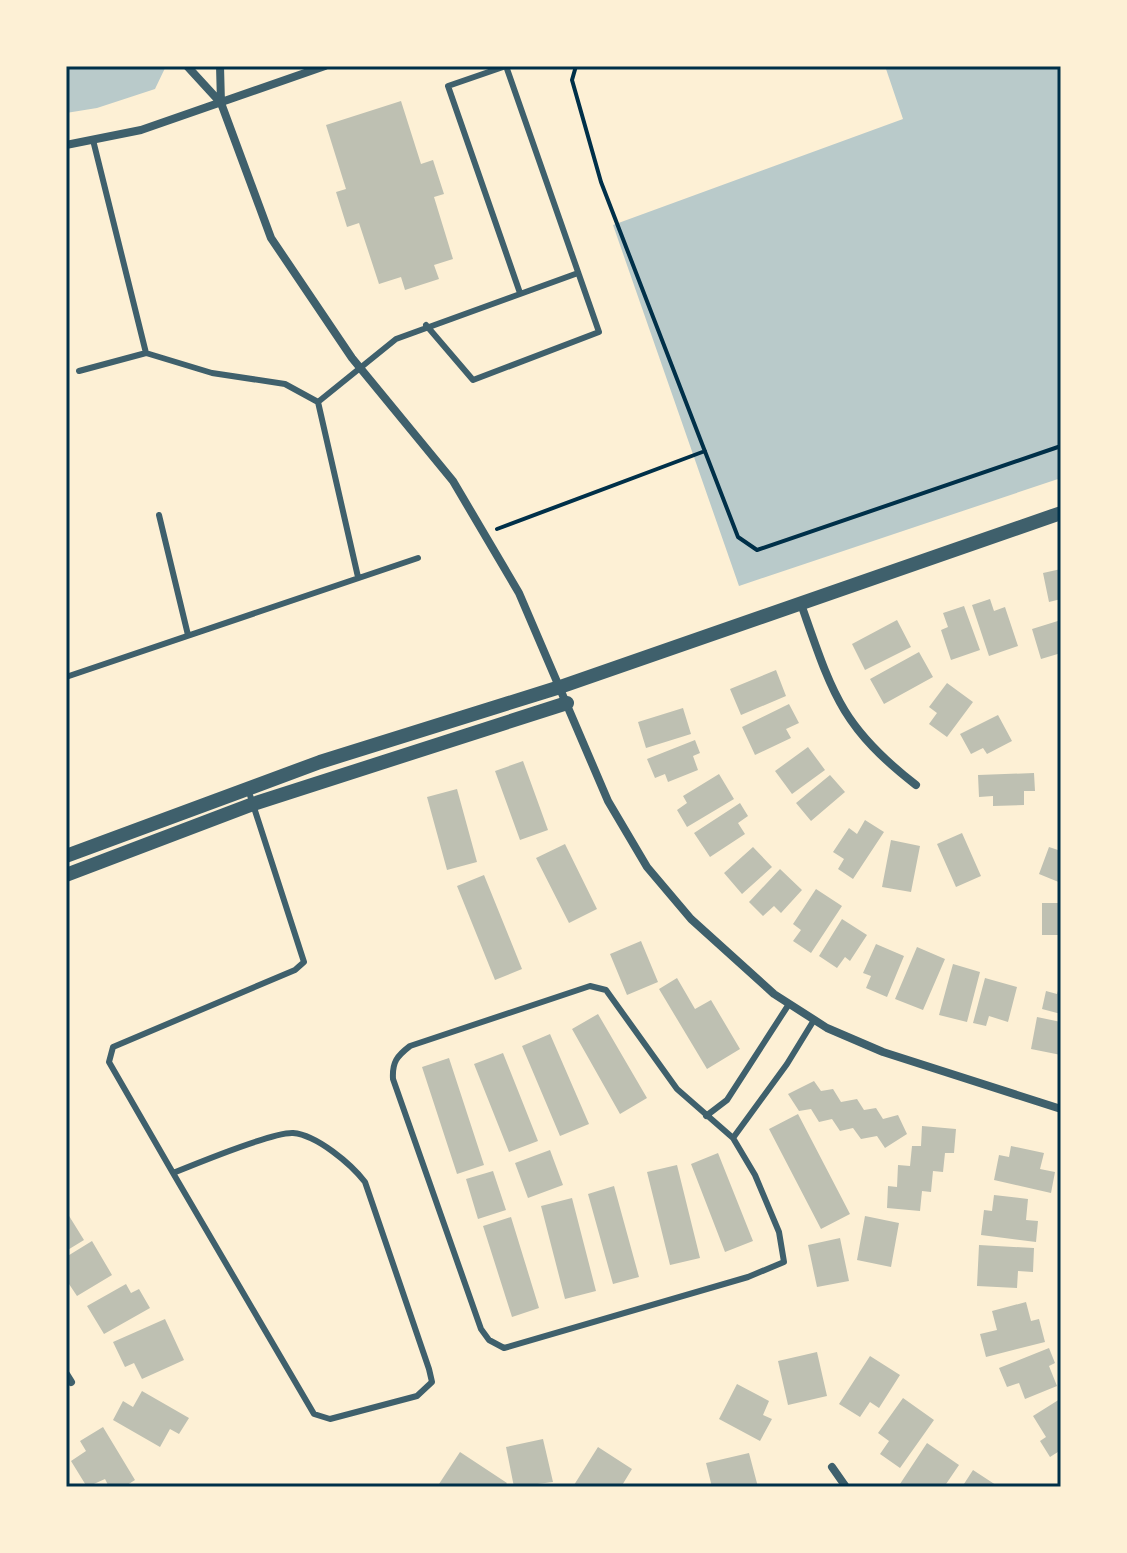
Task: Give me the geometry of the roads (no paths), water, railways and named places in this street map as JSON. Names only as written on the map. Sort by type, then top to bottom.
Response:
[{"type":"street","points":[[187,66],[221,103]]},
{"type":"street","points":[[220,66],[221,103],[271,238],[360,369],[453,481],[519,593],[608,801],[647,867],[691,919],[789,1004],[814,1020],[883,1052],[1061,1109]]},
{"type":"street","points":[[66,145],[141,130],[325,66]]},
{"type":"street","points":[[66,856],[320,762],[560,687],[1061,513]]},
{"type":"street","points":[[801,604],[831,688],[850,723],[877,755],[916,785]]},
{"type":"street","points":[[66,875],[253,804],[567,703]]},
{"type":"street","points":[[832,1467],[846,1487]]},
{"type":"lane","points":[[426,325],[473,380],[599,332],[506,66],[448,86],[520,293]]},
{"type":"lane","points":[[93,140],[146,353]]},
{"type":"lane","points":[[318,402],[396,339],[426,325],[578,273]]},
{"type":"lane","points":[[79,371],[146,353],[212,373],[285,384],[318,402],[358,577]]},
{"type":"lane","points":[[159,515],[188,635]]},
{"type":"lane","points":[[66,677],[418,558]]},
{"type":"lane","points":[[173,1173],[288,1133],[314,1141],[359,1174],[365,1182],[429,1369],[432,1382],[427,1389],[417,1396],[330,1419],[314,1414],[173,1173],[109,1062],[109,1052],[113,1047],[295,970],[304,962],[248,789]]},
{"type":"lane","points":[[600,986],[660,1069],[706,1116],[733,1138],[755,1175],[779,1232],[784,1262],[748,1277],[504,1348],[489,1340],[481,1329],[398,1094],[392,1068],[399,1055],[424,1041],[554,997],[600,986]]},
{"type":"lane","points":[[706,1116],[727,1100],[789,1004]]},
{"type":"lane","points":[[733,1138],[787,1064],[814,1020]]}]
